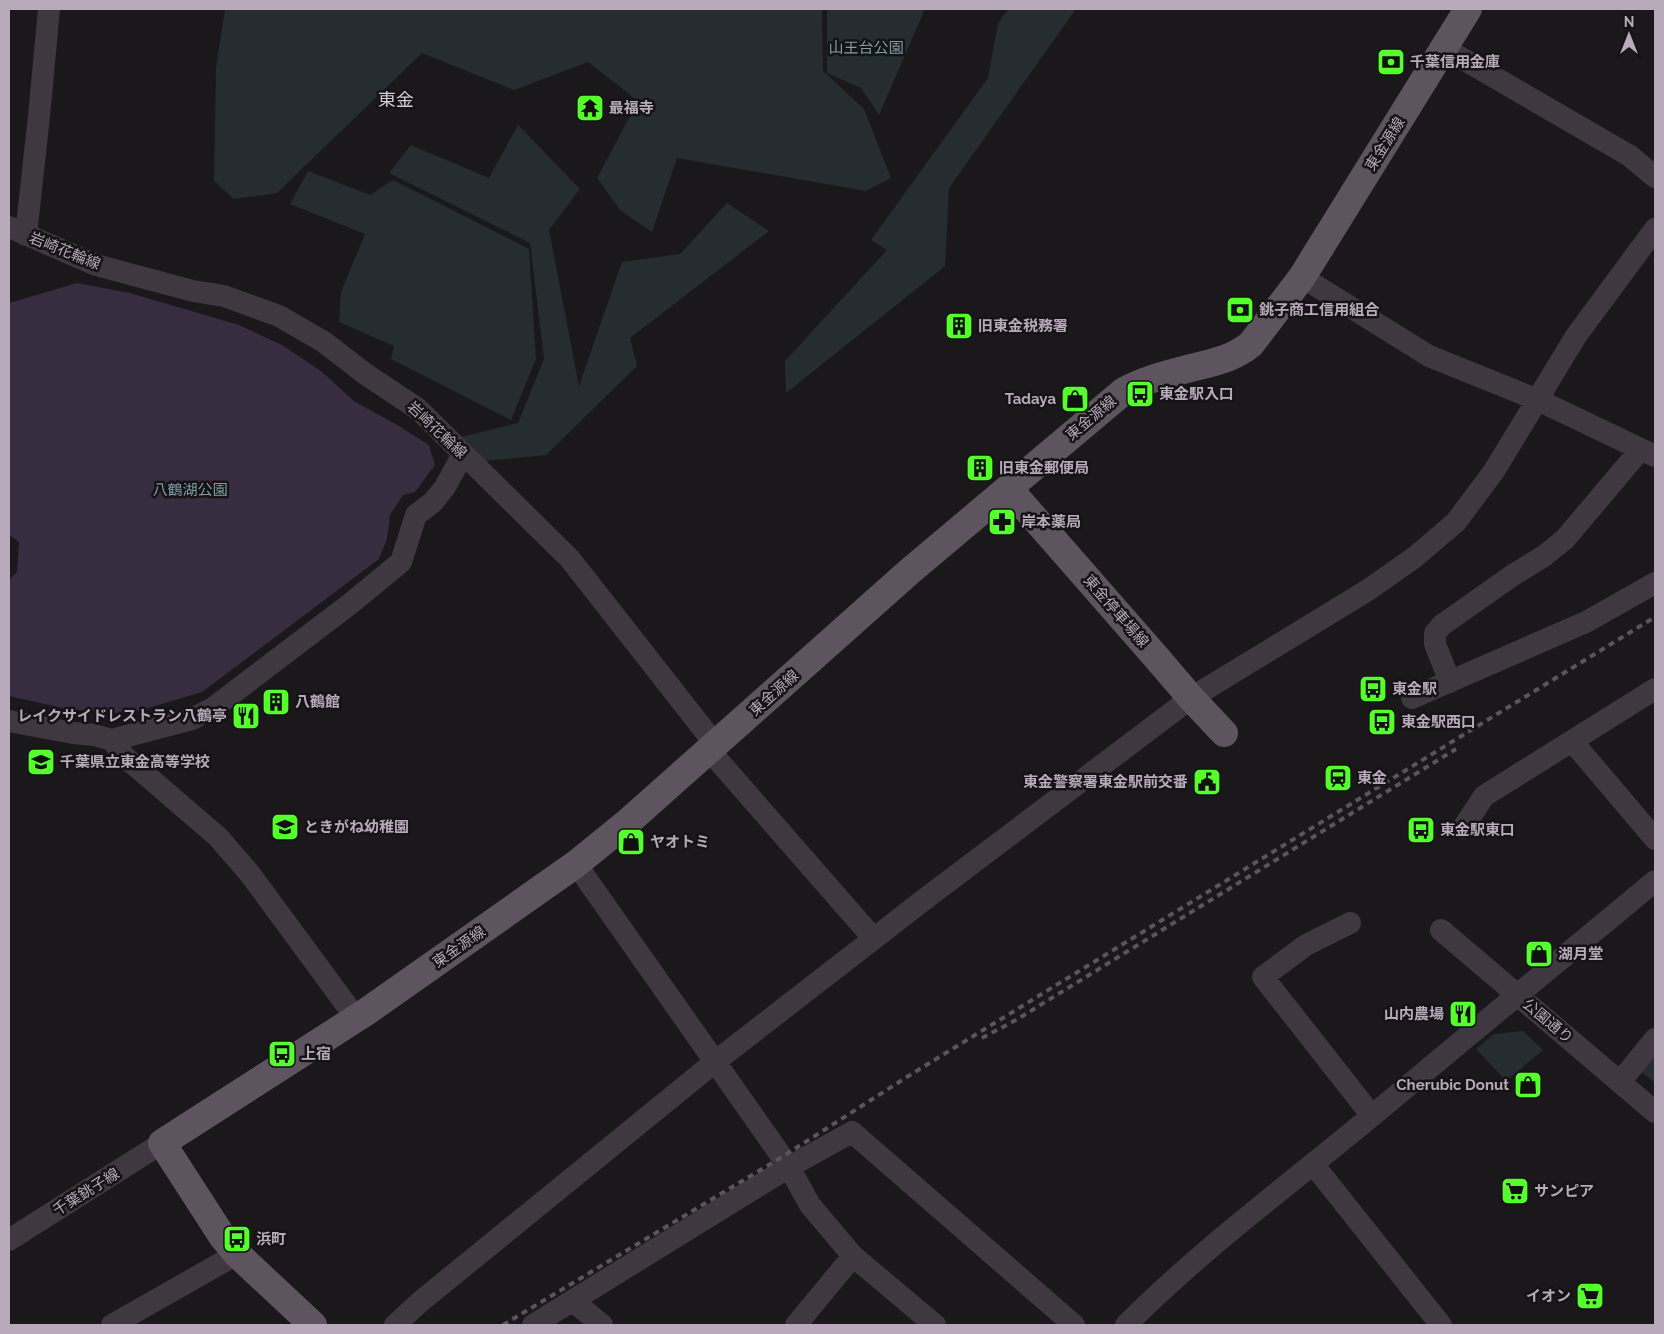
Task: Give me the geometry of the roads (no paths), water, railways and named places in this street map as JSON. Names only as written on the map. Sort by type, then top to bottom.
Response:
[{"type":"main road","name":"東金源線","points":[[162,1143],[356,1018],[576,864],[629,821],[910,571],[1124,390],[1140,383],[1223,360],[1242,351],[1256,339],[1302,277],[1468,9]]},
{"type":"main road","name":"東金停車場線","points":[[1008,489],[1191,698],[1224,733]]},
{"type":"main road","points":[[162,1143],[222,1236],[237,1254],[313,1325]]},
{"type":"street","points":[[17,231],[39,116],[48,9]]},
{"type":"street","points":[[1444,48],[1630,156],[1655,177]]},
{"type":"street","points":[[395,1325],[420,1302],[716,1061],[1191,698],[1368,590],[1415,557],[1456,522],[1494,471],[1576,336],[1655,229]]},
{"type":"street","name":"岩崎花輪線","points":[[17,231],[96,265],[193,291],[224,296],[279,316],[324,342],[364,373],[418,409],[570,559],[712,747],[874,939]]},
{"type":"street","points":[[1302,277],[1430,356],[1538,400],[1648,453],[1565,539],[1544,556],[1450,619],[1435,633],[1435,644],[1450,682]]},
{"type":"street","points":[[9,721],[72,733],[94,735],[112,740],[192,719],[213,708],[350,604],[401,562],[416,515],[433,502],[445,488],[463,454]]},
{"type":"street","points":[[1412,698],[1586,622],[1655,583]]},
{"type":"street","points":[[1463,828],[1484,796],[1655,689]]},
{"type":"street","points":[[112,740],[125,758],[218,837],[250,874],[356,1018]]},
{"type":"street","points":[[1572,741],[1655,839]]},
{"type":"street","points":[[576,864],[716,1061],[789,1168],[810,1205],[854,1256],[935,1325]]},
{"type":"street","points":[[1126,1325],[1214,1243],[1372,1116],[1655,881]]},
{"type":"street","points":[[1350,923],[1306,944],[1263,977],[1372,1116]]},
{"type":"street","name":"公園通り","points":[[1441,930],[1655,1112]]},
{"type":"street","points":[[1620,1082],[1655,1039]]},
{"type":"street","points":[[533,1325],[789,1168],[852,1132],[1074,1325]]},
{"type":"street","name":"千葉銚子線","points":[[9,1240],[162,1143]]},
{"type":"street","points":[[1313,1164],[1441,1325]]},
{"type":"street","points":[[112,1325],[237,1254]]},
{"type":"street","points":[[796,1325],[854,1256]]},
{"type":"street","points":[[573,1301],[602,1325]]},
{"type":"railway","points":[[503,1325],[782,1157],[910,1075],[1655,617]]},
{"type":"railway","points":[[982,1038],[1016,1020],[1456,749]]},
{"type":"place","name":"千葉信用金庫","points":[[1391,62]]},
{"type":"place","name":"最福寺","points":[[590,108]]},
{"type":"place","name":"銚子商工信用組合","points":[[1240,310]]},
{"type":"place","name":"旧東金税務署","points":[[959,326]]},
{"type":"place","name":"東金駅入口","points":[[1140,394]]},
{"type":"place","name":"Tadaya","points":[[1075,399]]},
{"type":"place","name":"旧東金郵便局","points":[[980,468]]},
{"type":"place","name":"岸本薬局","points":[[1002,522]]},
{"type":"place","name":"東金駅","points":[[1373,689]]},
{"type":"place","name":"八鶴館","points":[[276,702]]},
{"type":"place","name":"レイクサイドレストラン八鶴亭","points":[[246,716]]},
{"type":"place","name":"東金駅西口","points":[[1382,722]]},
{"type":"place","name":"千葉県立東金高等学校","points":[[41,762]]},
{"type":"place","name":"東金","points":[[1338,778]]},
{"type":"place","name":"東金警察署東金駅前交番","points":[[1207,782]]},
{"type":"place","name":"ときがね幼稚園","points":[[285,827]]},
{"type":"place","name":"東金駅東口","points":[[1421,830]]},
{"type":"place","name":"ヤオトミ","points":[[631,842]]},
{"type":"place","name":"湖月堂","points":[[1539,954]]},
{"type":"place","name":"山内農場","points":[[1463,1014]]},
{"type":"place","name":"上宿","points":[[282,1054]]},
{"type":"place","name":"Cherubic Donut","points":[[1528,1085]]},
{"type":"place","name":"サンピア","points":[[1515,1191]]},
{"type":"place","name":"浜町","points":[[237,1239]]},
{"type":"place","name":"イオン","points":[[1590,1296]]},
{"type":"district","name":"東金","points":[[396,100]]},
{"type":"park label","name":"山王台公園","points":[[866,48]]},
{"type":"park label","name":"八鶴湖公園","points":[[190,490]]}]
